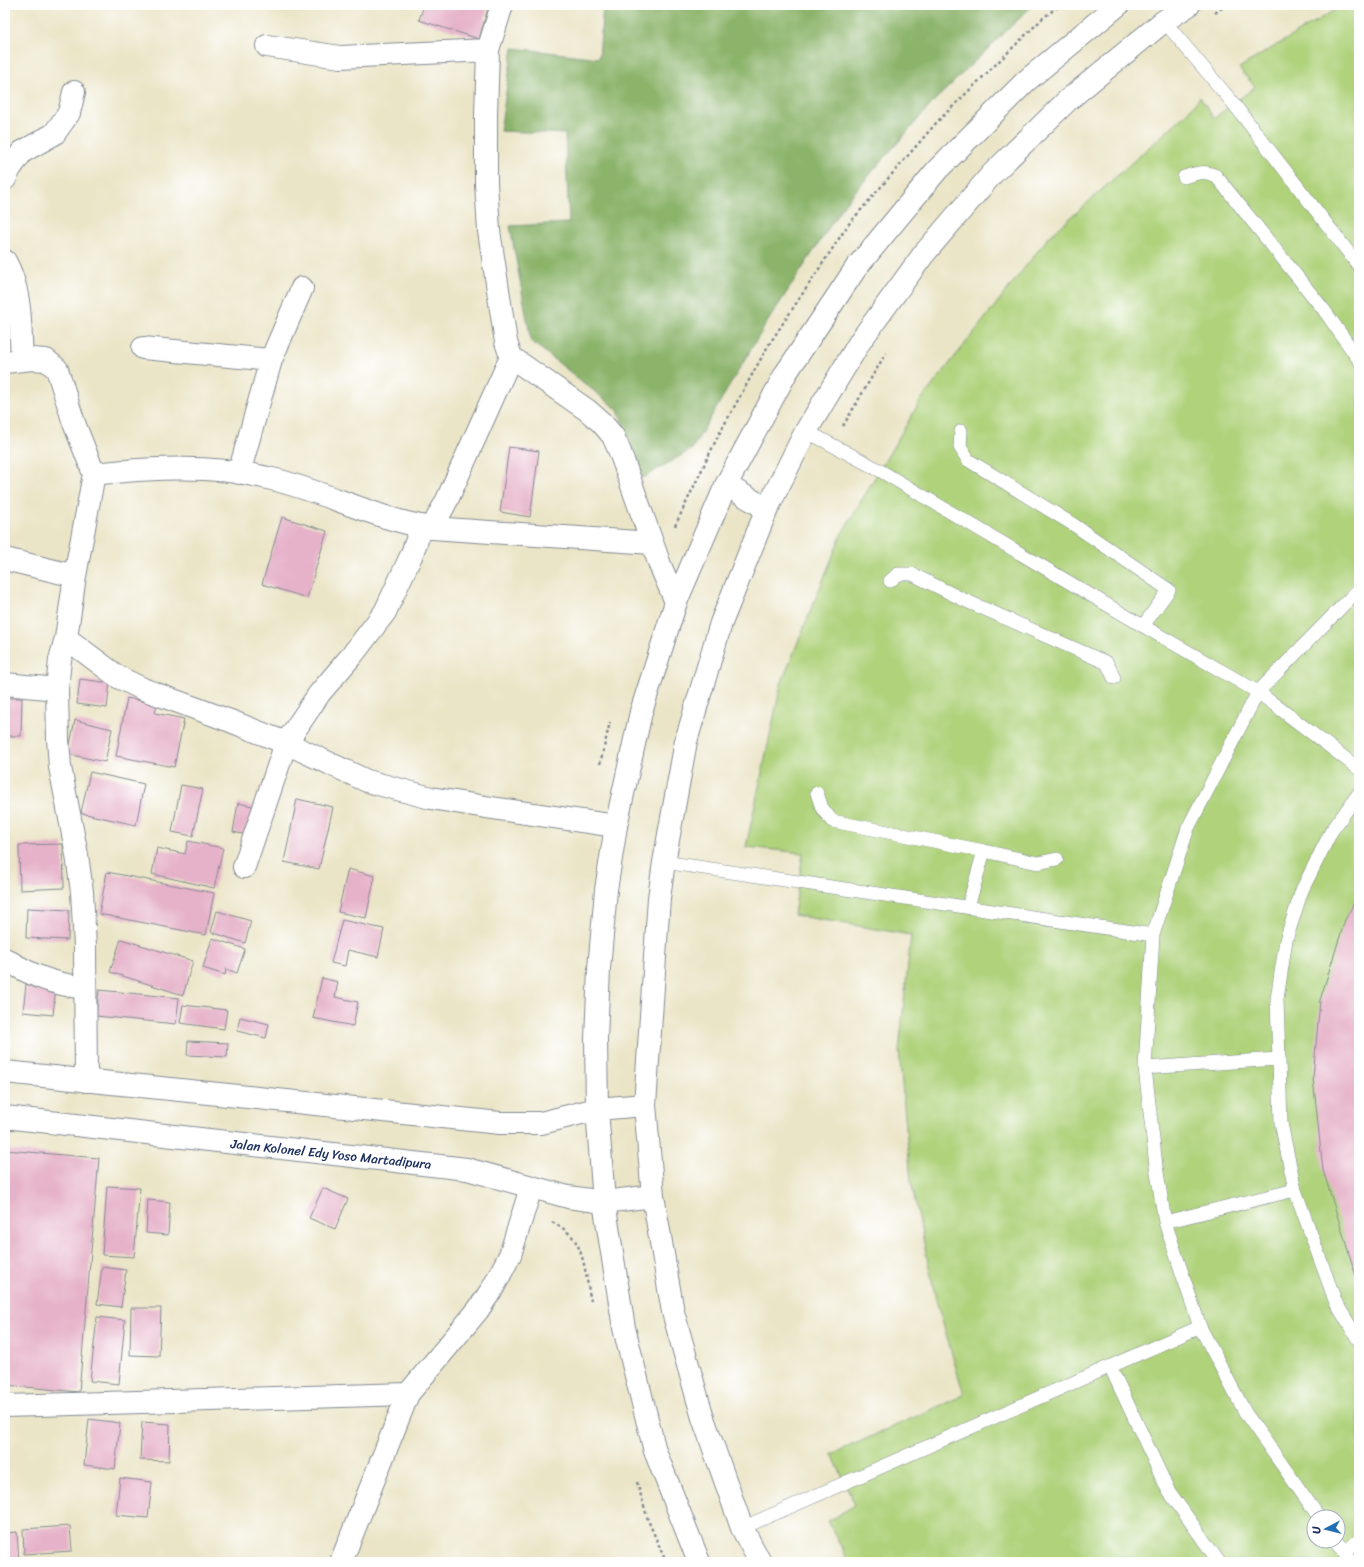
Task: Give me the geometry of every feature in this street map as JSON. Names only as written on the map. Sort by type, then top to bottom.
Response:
[{"type":"street","points":[[502,5],[488,50],[486,182],[489,231],[506,342],[511,357],[587,410],[602,423],[613,436],[660,565],[676,602]]},
{"type":"street","points":[[699,1562],[656,1451],[624,1328],[604,1202],[597,1109],[596,1039],[599,969],[606,890],[616,826],[642,712],[676,602],[726,485],[786,373],[856,268],[937,170],[1026,81],[1118,5]]},
{"type":"street","points":[[760,1562],[742,1528],[703,1418],[673,1312],[653,1196],[645,1105],[659,898],[686,741],[721,623],[767,509],[806,431],[861,340],[923,255],[992,174],[1068,100],[1164,21],[1189,5]]},
{"type":"street","points":[[267,46],[340,57],[488,50]]},
{"type":"street","points":[[5,179],[22,152],[54,134],[69,113],[74,92]]},
{"type":"street","points":[[5,261],[11,271],[16,288],[19,309],[13,361],[46,360],[57,369],[74,423],[94,474],[66,638],[60,660],[57,689],[60,767],[77,855],[82,892],[85,946],[86,1081]]},
{"type":"street","points":[[239,473],[271,360],[302,288]]},
{"type":"street","points":[[143,348],[271,360]]},
{"type":"street","points":[[244,867],[286,743],[319,694],[353,654],[385,612],[411,556],[427,527],[450,492],[511,357]]},
{"type":"street","points":[[94,474],[142,469],[192,468],[239,473],[272,478],[316,491],[390,518],[427,527],[652,543]]},
{"type":"street","points":[[726,485],[767,509]]},
{"type":"street","points":[[5,559],[76,576]]},
{"type":"street","points":[[66,638],[118,677],[143,689],[286,743],[367,781],[431,798],[616,826]]},
{"type":"street","points":[[5,684],[57,689]]},
{"type":"street","points":[[5,959],[43,980],[56,984],[85,988]]},
{"type":"street","points":[[5,1072],[500,1124],[541,1123],[597,1109],[645,1105]]},
{"type":"street","name":"Jalan Kolonel Edy Yoso Martadipura","points":[[5,1117],[467,1169],[531,1188],[568,1197],[604,1202],[653,1196]]},
{"type":"street","points":[[341,1562],[408,1394],[478,1310],[494,1286],[510,1255],[531,1188]]},
{"type":"street","points":[[5,1406],[408,1394]]},
{"type":"lane","points":[[1164,21],[1233,103],[1359,266]]},
{"type":"lane","points":[[1184,177],[1207,172],[1216,176],[1324,310],[1359,360]]},
{"type":"lane","points":[[806,431],[879,470],[1258,692],[1359,769]]},
{"type":"lane","points":[[961,431],[960,447],[968,460],[1074,525],[1169,590],[1143,626]]},
{"type":"lane","points":[[890,581],[898,574],[912,574],[962,600],[1107,663],[1114,678]]},
{"type":"lane","points":[[1313,1509],[1246,1414],[1200,1327],[1165,1222],[1156,1166],[1145,1068],[1153,934],[1188,828],[1258,692],[1359,589]]},
{"type":"lane","points":[[818,793],[822,808],[832,821],[1038,863],[1057,859]]},
{"type":"lane","points":[[1359,793],[1331,832],[1302,890],[1286,940],[1277,999],[1281,1123],[1295,1190],[1336,1302],[1359,1341]]},
{"type":"lane","points":[[968,907],[984,851]]},
{"type":"lane","points":[[664,862],[1153,934]]},
{"type":"lane","points":[[1145,1068],[1278,1060]]},
{"type":"lane","points":[[1165,1222],[1295,1190]]},
{"type":"lane","points":[[742,1528],[1200,1327]]},
{"type":"lane","points":[[1110,1366],[1168,1490],[1219,1562]]},
{"type":"lane","points":[[1348,1557],[1359,1540]]},
{"type":"path","points":[[1214,14],[1226,5]]},
{"type":"path","points":[[832,445],[888,350]]},
{"type":"green space","points":[[603,5],[1033,5],[935,100],[845,203],[766,324],[692,449],[643,478],[618,410],[531,341],[510,226],[569,223],[565,134],[500,131],[513,48],[599,58]]},
{"type":"green space","points":[[1343,5],[1359,5],[1359,1562],[849,1562],[828,1521],[855,1505],[832,1454],[964,1395],[936,1300],[911,1181],[899,1051],[911,935],[794,915],[803,853],[746,847],[781,684],[842,533],[921,400],[1048,238],[1188,112],[1200,97],[1214,118],[1255,87],[1239,68]]},
{"type":"building","points":[[424,5],[489,5],[479,39],[419,20]]},
{"type":"building","points":[[509,447],[539,451],[530,517],[500,512]]},
{"type":"building","points":[[282,517],[327,531],[307,598],[262,584]]},
{"type":"building","points":[[80,679],[110,683],[107,708],[77,704]]},
{"type":"building","points":[[5,698],[22,698],[21,736],[5,736]]},
{"type":"building","points":[[127,698],[157,704],[155,713],[184,719],[174,767],[116,756]]},
{"type":"building","points":[[75,720],[112,729],[105,762],[68,754]]},
{"type":"building","points":[[90,772],[144,784],[136,825],[81,813]]},
{"type":"building","points":[[181,785],[203,789],[193,836],[172,832]]},
{"type":"building","points":[[297,799],[333,807],[319,869],[284,862]]},
{"type":"building","points":[[238,803],[257,807],[252,836],[233,832]]},
{"type":"building","points":[[188,841],[223,848],[214,888],[152,874],[157,848],[185,854]]},
{"type":"building","points":[[63,844],[64,888],[20,890],[19,845]]},
{"type":"building","points":[[348,869],[375,876],[366,918],[338,912]]},
{"type":"building","points":[[107,872],[214,893],[206,935],[99,914]]},
{"type":"building","points":[[1359,893],[1359,1282],[1323,1170],[1313,1078],[1320,1000],[1345,920]]},
{"type":"building","points":[[27,908],[69,910],[68,940],[26,938]]},
{"type":"building","points":[[217,911],[251,921],[245,943],[211,932]]},
{"type":"building","points":[[342,920],[384,929],[378,957],[348,950],[345,966],[331,963]]},
{"type":"building","points":[[212,938],[245,949],[237,973],[226,969],[225,975],[203,968]]},
{"type":"building","points":[[121,939],[193,961],[183,995],[110,972]]},
{"type":"building","points":[[322,978],[338,982],[335,997],[358,1002],[353,1026],[313,1018]]},
{"type":"building","points":[[26,984],[56,987],[53,1015],[23,1012]]},
{"type":"building","points":[[99,990],[179,998],[176,1024],[96,1016]]},
{"type":"building","points":[[183,1005],[227,1010],[224,1029],[180,1023]]},
{"type":"building","points":[[240,1017],[269,1024],[266,1038],[237,1031]]},
{"type":"building","points":[[188,1041],[228,1043],[227,1057],[187,1055]]},
{"type":"building","points":[[5,1150],[99,1158],[79,1392],[5,1385]]},
{"type":"building","points":[[107,1186],[140,1188],[134,1257],[102,1255]]},
{"type":"building","points":[[323,1188],[348,1199],[335,1229],[309,1218]]},
{"type":"building","points":[[148,1200],[170,1202],[168,1235],[146,1233]]},
{"type":"building","points":[[102,1267],[126,1270],[121,1307],[97,1304]]},
{"type":"building","points":[[131,1308],[161,1308],[159,1356],[130,1355]]},
{"type":"building","points":[[97,1317],[125,1320],[119,1384],[90,1381]]},
{"type":"building","points":[[89,1419],[120,1423],[115,1469],[84,1465]]},
{"type":"building","points":[[142,1422],[170,1424],[169,1461],[140,1460]]},
{"type":"building","points":[[120,1478],[152,1482],[148,1518],[116,1515]]},
{"type":"building","points":[[70,1526],[72,1551],[24,1554],[23,1529]]},
{"type":"building","points":[[17,1532],[19,1562],[5,1562],[5,1533]]}]
